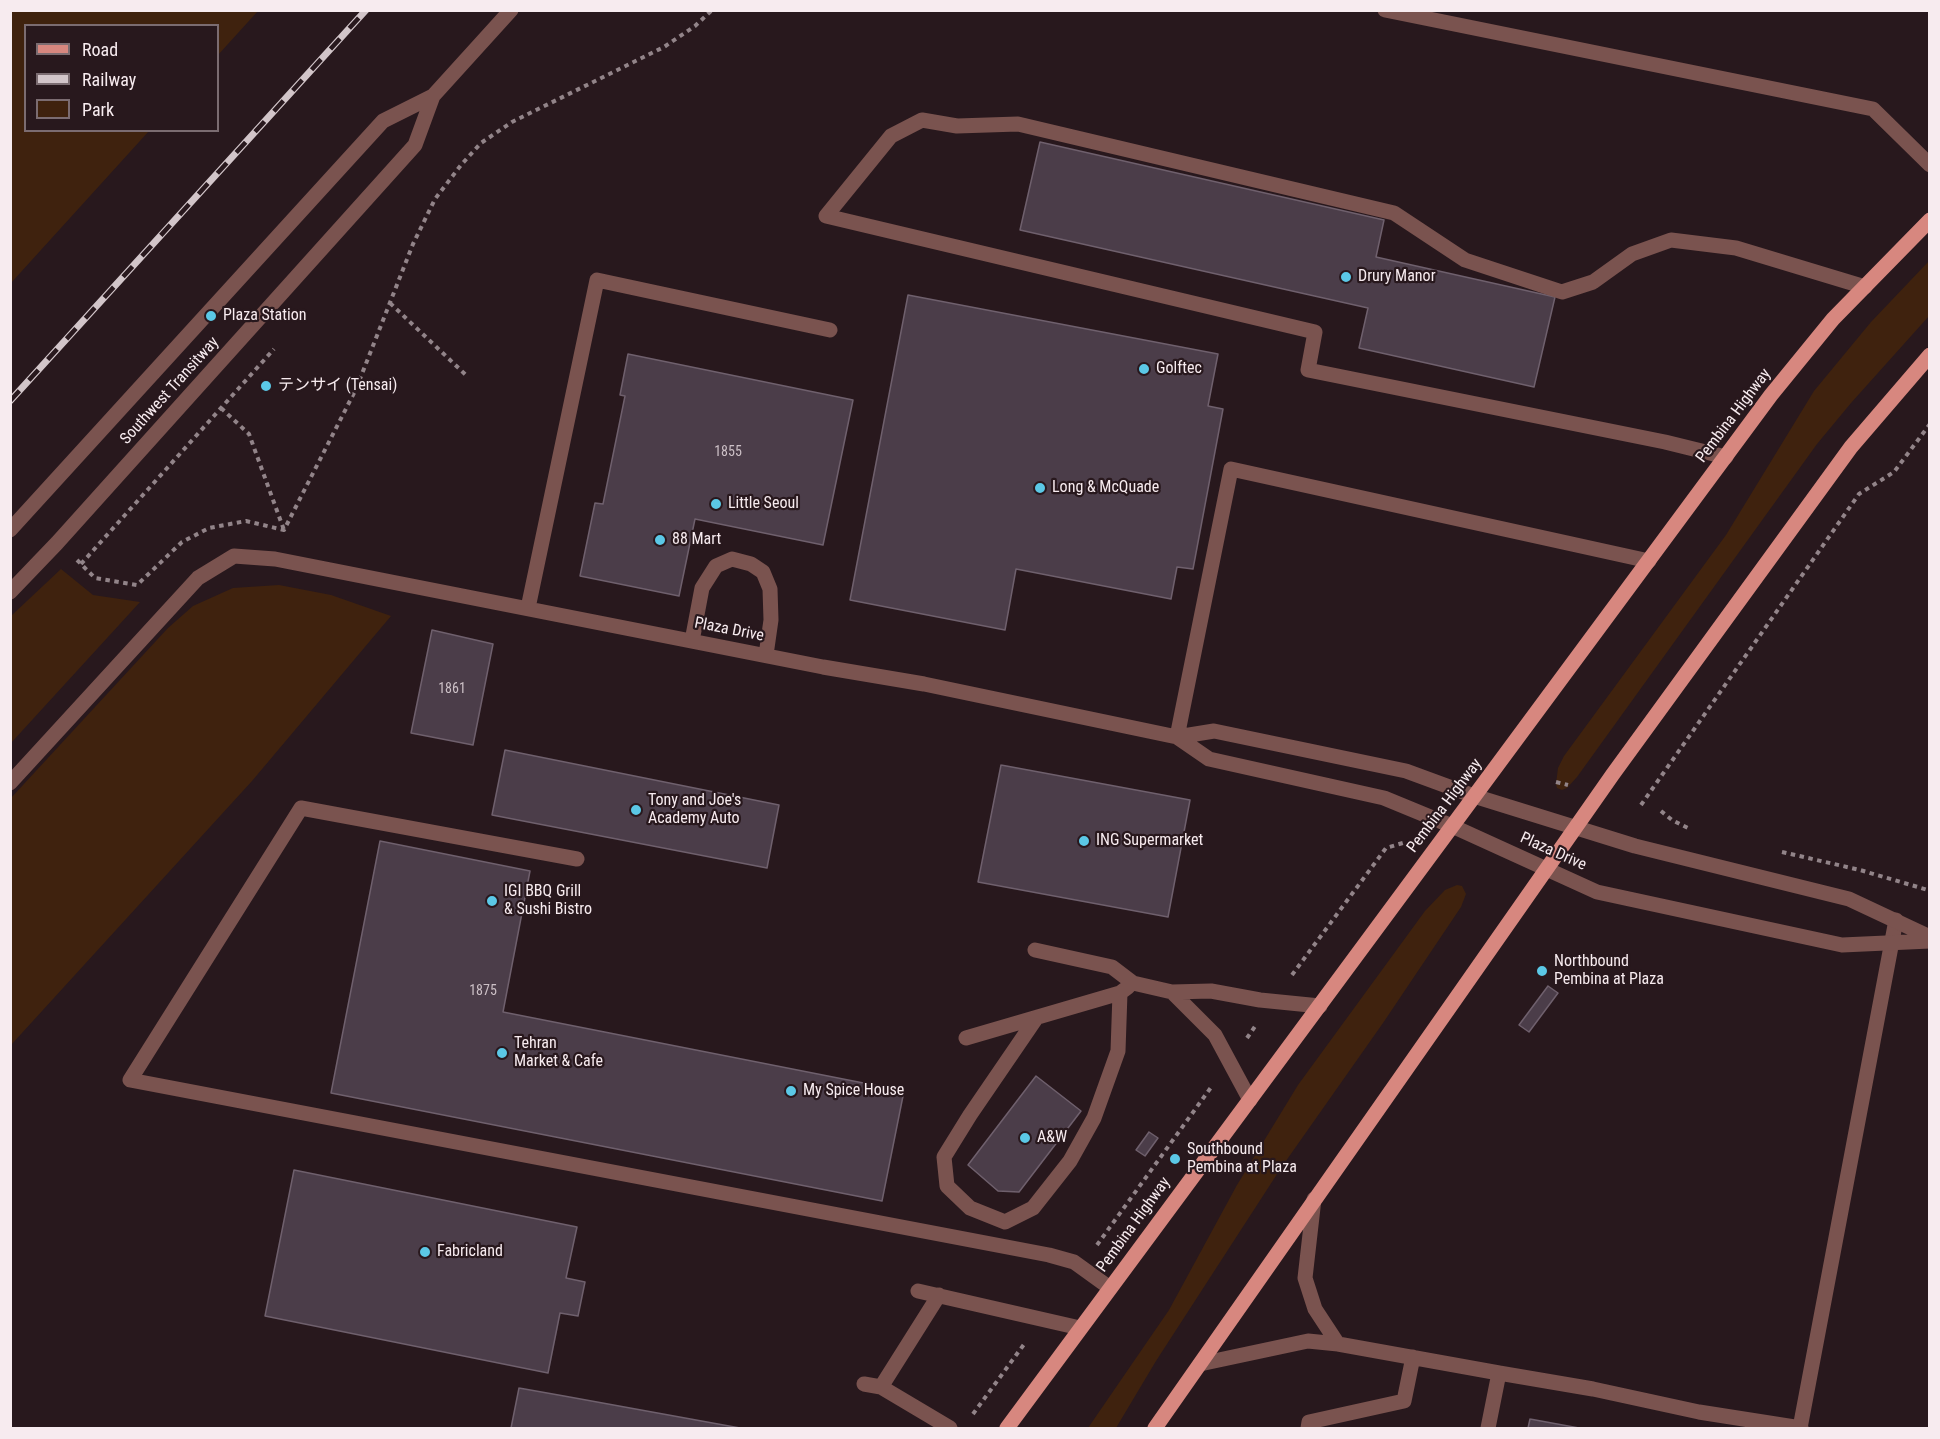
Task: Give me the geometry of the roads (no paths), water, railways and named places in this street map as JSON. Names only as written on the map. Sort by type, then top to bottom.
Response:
[{"type":"main road","name":"Pembina Highway","points":[[1007,1428],[1771,395],[1833,319],[1929,220]]},
{"type":"main road","points":[[1155,1428],[1666,701],[1851,447],[1929,355]]},
{"type":"street","name":"Southwest Transitway","points":[[10,530],[383,121],[433,96],[511,10]]},
{"type":"street","points":[[1385,10],[1873,109],[1929,165]]},
{"type":"street","name":"Southwest Transitway","points":[[10,592],[57,543],[415,145],[433,96]]},
{"type":"street","points":[[1726,457],[1665,442],[1308,370],[1315,332],[826,216],[891,136],[922,120],[957,126],[1018,124],[1394,213],[1465,260],[1562,292],[1593,282],[1632,254],[1671,240],[1736,249],[1865,287]]},
{"type":"street","points":[[528,608],[597,280],[830,330]]},
{"type":"street","points":[[1177,737],[1231,469],[1649,561]]},
{"type":"street","name":"Plaza Drive","points":[[10,783],[198,578],[234,556],[275,559],[924,684],[1177,737],[1214,731],[1406,771],[1474,796],[1635,846],[1849,899],[1896,920],[1929,939]]},
{"type":"street","points":[[692,641],[702,588],[716,567],[732,559],[751,564],[763,572],[770,589],[771,620],[766,655]]},
{"type":"street","name":"Plaza Drive","points":[[1177,737],[1209,759],[1384,798],[1452,826],[1597,892],[1842,945],[1929,939]]},
{"type":"street","points":[[577,859],[301,808],[130,1080],[1049,1255],[1074,1262],[1110,1288]]},
{"type":"street","points":[[1200,1364],[1308,1341],[1338,1344],[1593,1389],[1700,1412],[1800,1428],[1896,920]]},
{"type":"street","points":[[1035,950],[1112,967],[1133,983],[1172,992],[1211,991],[1320,1006]]},
{"type":"street","points":[[966,1038],[1120,993],[1133,983]]},
{"type":"street","points":[[1172,992],[1215,1035],[1250,1100]]},
{"type":"street","points":[[1037,1017],[944,1157],[947,1186],[970,1208],[1005,1222],[1033,1208],[1070,1161],[1094,1118],[1118,1051],[1120,993]]},
{"type":"street","points":[[1314,1199],[1305,1278],[1316,1309],[1338,1344]]},
{"type":"street","points":[[918,1291],[1080,1328]]},
{"type":"street","points":[[881,1387],[939,1295]]},
{"type":"street","points":[[1309,1425],[1404,1401],[1413,1357]]},
{"type":"street","points":[[1488,1428],[1499,1373]]},
{"type":"street","points":[[864,1384],[881,1387],[950,1428]]},
{"type":"railway","points":[[10,401],[366,10]]},
{"type":"place","name":"Drury Manor","points":[[1346,277]]},
{"type":"place","name":"Plaza Station","points":[[211,316]]},
{"type":"place","name":"Golftec","points":[[1144,369]]},
{"type":"place","name":"テンサイ (Tensai)","points":[[266,386]]},
{"type":"place","name":"Long & McQuade","points":[[1040,488]]},
{"type":"place","name":"Little Seoul","points":[[716,504]]},
{"type":"place","name":"88 Mart","points":[[660,540]]},
{"type":"place","name":"Tony and Joe's Academy Auto","points":[[636,810]]},
{"type":"place","name":"ING Supermarket","points":[[1084,841]]},
{"type":"place","name":"IGI BBQ Grill & Sushi Bistro","points":[[492,901]]},
{"type":"place","name":"Northbound Pembina at Plaza","points":[[1542,971]]},
{"type":"place","name":"Tehran Market & Cafe","points":[[502,1053]]},
{"type":"place","name":"My Spice House","points":[[791,1091]]},
{"type":"place","name":"A&W","points":[[1025,1138]]},
{"type":"place","name":"Southbound Pembina at Plaza","points":[[1175,1159]]},
{"type":"place","name":"Fabricland","points":[[425,1252]]}]
